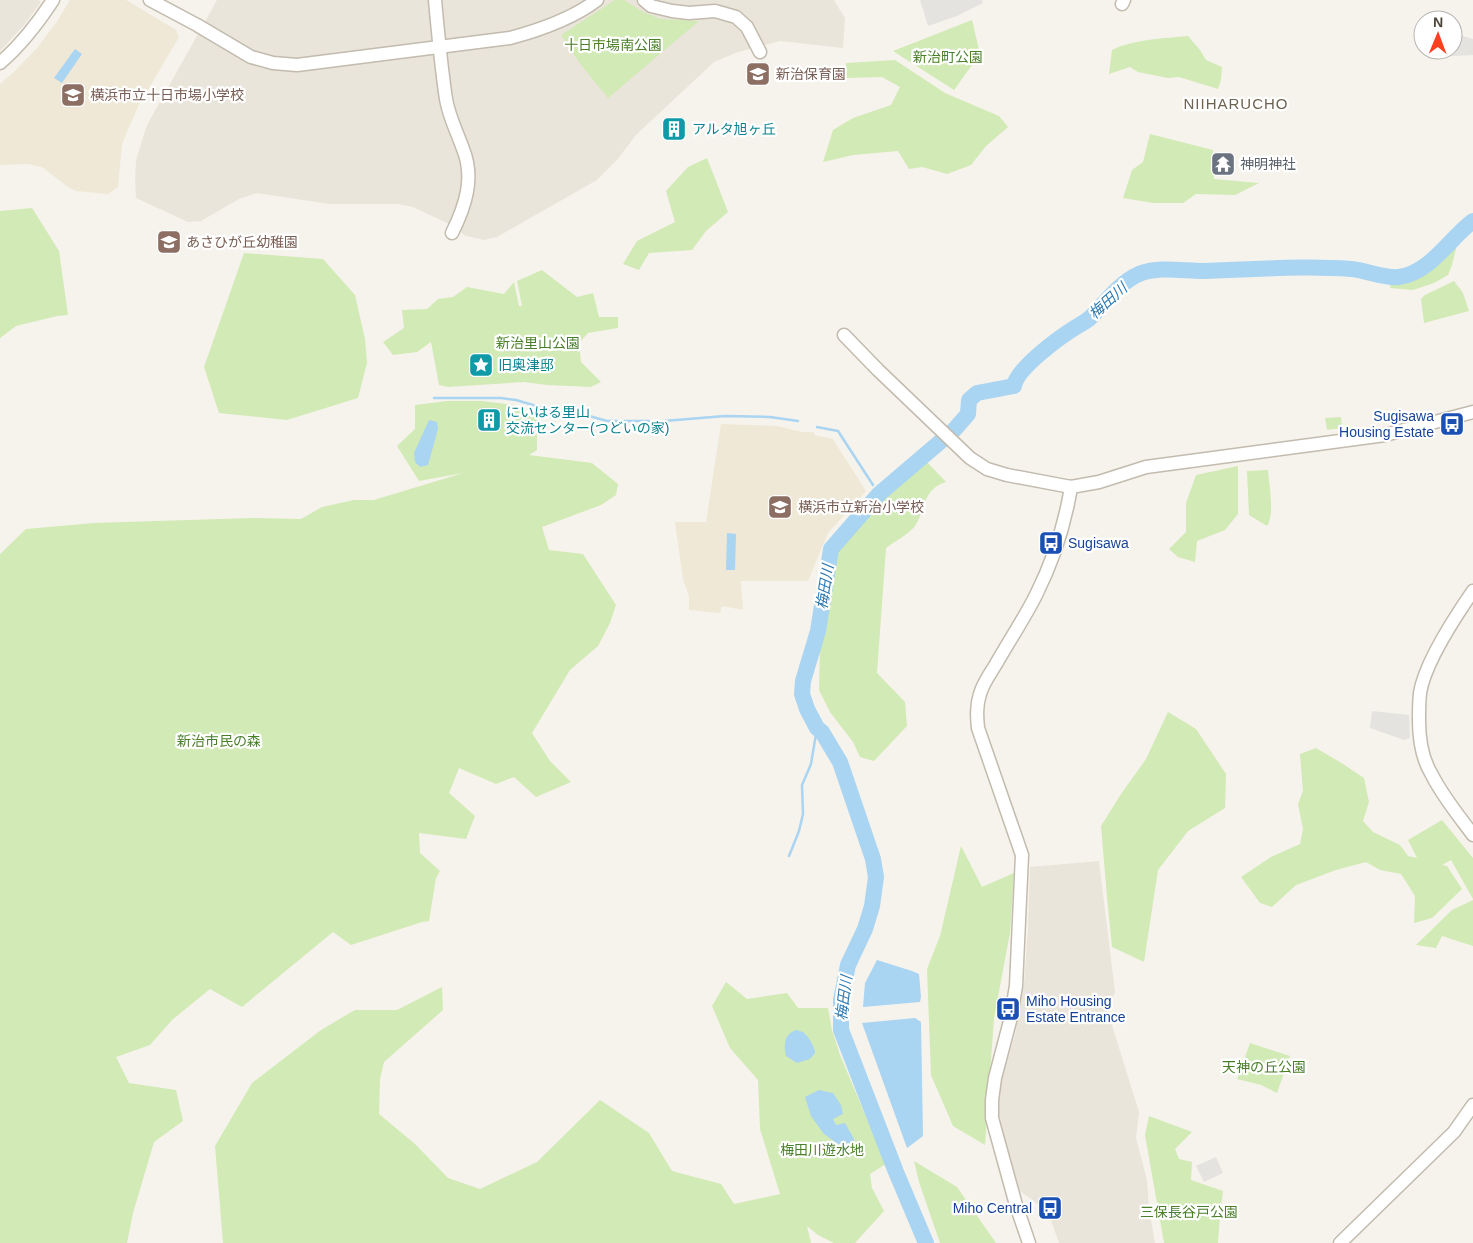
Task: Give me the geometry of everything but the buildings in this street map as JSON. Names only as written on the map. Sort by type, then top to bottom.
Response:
[{"type":"street","points":[[0,63],[35,26],[53,0]]},
{"type":"street","points":[[150,0],[251,57],[273,63],[297,65],[510,38],[535,31],[565,18],[597,0]]},
{"type":"street","points":[[435,0],[446,98],[450,117],[467,162],[466,200],[461,216],[452,233]]},
{"type":"street","points":[[644,0],[651,6],[672,11],[689,13],[715,11],[736,16],[747,27],[760,52]]},
{"type":"street","points":[[844,336],[970,458],[987,469],[1007,475],[1071,487],[1099,482],[1146,467],[1385,435],[1473,412]]},
{"type":"street","points":[[1029,1243],[1016,1205],[992,1118],[994,1078],[1010,1021],[1016,986],[1022,855],[978,728],[976,710],[980,694],[988,676],[1037,594],[1060,536],[1067,513],[1071,487]]},
{"type":"street","points":[[1473,592],[1435,652],[1427,671],[1420,692],[1419,730],[1421,747],[1431,774],[1449,803],[1473,835]]},
{"type":"street","points":[[1340,1243],[1454,1132],[1473,1105]]},
{"type":"shaded area","points":[[0,0],[38,0],[41,2],[24,25],[0,51]]},
{"type":"shaded area","name":"横浜市立十日市場小学校","points":[[70,0],[126,0],[176,30],[179,37],[139,105],[129,127],[122,144],[118,187],[108,194],[76,191],[42,167],[28,164],[0,165],[0,84],[37,48]]},
{"type":"shaded area","points":[[217,0],[834,0],[845,18],[843,48],[780,41],[738,52],[714,62],[636,135],[617,160],[597,180],[497,237],[484,240],[466,236],[449,224],[413,207],[397,204],[329,204],[257,193],[239,199],[201,221],[188,222],[136,198],[136,160],[147,125]]},
{"type":"shaded area","points":[[920,0],[982,0],[983,3],[957,16],[928,26]]},
{"type":"shaded area","points":[[1463,36],[1473,39],[1473,55],[1463,56]]},
{"type":"shaded area","name":"横浜市立新治小学校","points":[[721,424],[778,426],[802,432],[814,432],[814,435],[833,439],[866,491],[828,533],[808,581],[741,581],[743,610],[722,606],[720,613],[689,610],[689,596],[683,579],[675,522],[706,522]]},
{"type":"shaded area","points":[[1372,711],[1409,715],[1410,738],[1404,740],[1370,728]]},
{"type":"shaded area","points":[[1099,861],[1115,992],[1108,1012],[1139,1112],[1136,1138],[1147,1180],[1149,1208],[1155,1243],[1059,1243],[1048,1212],[1020,1191],[999,1119],[999,1089],[1015,1034],[1024,984],[1030,867]]},
{"type":"shaded area","points":[[1216,1157],[1223,1173],[1204,1182],[1196,1166]]},
{"type":"green space","name":"十日市場南公園","points":[[615,0],[624,0],[645,13],[661,19],[699,21],[608,98],[581,65],[561,35]]},
{"type":"green space","name":"新治町公園","points":[[972,20],[980,54],[954,90],[893,51]]},
{"type":"green space","points":[[1188,36],[1206,60],[1222,67],[1218,89],[1179,77],[1168,78],[1138,72],[1130,67],[1109,74],[1112,50],[1138,42]]},
{"type":"green space","points":[[895,60],[945,93],[999,116],[1008,127],[986,146],[971,165],[947,174],[922,167],[909,169],[898,151],[853,155],[823,162],[833,130],[853,118],[891,105],[900,87],[882,77],[845,78],[846,63]]},
{"type":"green space","points":[[1150,134],[1213,150],[1214,179],[1259,183],[1235,195],[1196,194],[1183,203],[1153,203],[1123,198],[1132,170],[1143,162]]},
{"type":"green space","points":[[707,158],[728,212],[706,231],[692,250],[649,253],[639,270],[623,264],[637,241],[675,222],[666,191],[688,167]]},
{"type":"green space","points":[[32,208],[59,251],[68,315],[16,326],[0,338],[0,211]]},
{"type":"green space","points":[[1454,244],[1456,249],[1448,275],[1434,283],[1413,290],[1390,288],[1392,280],[1411,277],[1427,270],[1442,258]]},
{"type":"green space","points":[[244,253],[323,259],[355,295],[365,339],[367,363],[358,398],[287,420],[219,413],[204,367]]},
{"type":"green space","name":"新治里山公園","points":[[542,270],[577,297],[593,293],[599,317],[618,317],[618,328],[588,333],[579,343],[581,362],[601,382],[591,387],[524,382],[448,387],[439,385],[431,342],[417,352],[393,355],[383,342],[404,328],[402,310],[427,309],[438,299],[453,297],[467,287],[504,294],[514,282],[519,306],[522,306],[517,281]]},
{"type":"green space","points":[[1454,281],[1463,293],[1469,311],[1424,323],[1421,299],[1425,295]]},
{"type":"green space","name":"新治市民の森","points":[[447,401],[482,401],[514,405],[537,416],[537,450],[529,455],[592,463],[618,484],[616,495],[601,505],[542,527],[549,550],[583,554],[616,605],[610,623],[598,646],[570,670],[532,733],[550,761],[571,782],[536,797],[514,777],[496,784],[459,768],[449,793],[475,816],[466,839],[419,833],[420,853],[440,871],[436,878],[429,921],[351,945],[333,932],[242,1007],[210,989],[172,1020],[150,1045],[116,1057],[129,1083],[176,1090],[183,1121],[154,1142],[133,1213],[127,1243],[0,1243],[0,554],[26,529],[94,523],[252,518],[301,519],[322,507],[354,500],[374,500],[463,473],[419,481],[397,446],[415,429],[415,405]]},
{"type":"green space","points":[[1341,417],[1342,428],[1327,430],[1325,418]]},
{"type":"green space","points":[[927,462],[946,482],[933,489],[929,494],[913,529],[886,548],[877,673],[905,702],[907,726],[874,761],[860,757],[853,742],[830,712],[819,690],[821,593],[840,532]]},
{"type":"green space","points":[[1238,466],[1238,514],[1225,530],[1197,541],[1195,562],[1178,557],[1169,549],[1186,532],[1186,503],[1196,475]]},
{"type":"green space","points":[[1268,470],[1271,514],[1267,526],[1249,515],[1247,471]]},
{"type":"green space","points":[[1168,712],[1196,729],[1226,774],[1225,808],[1188,831],[1158,870],[1144,962],[1112,947],[1101,826],[1146,759]]},
{"type":"green space","points":[[1316,748],[1364,778],[1369,802],[1363,821],[1373,832],[1400,845],[1408,856],[1417,858],[1408,840],[1442,820],[1473,858],[1473,899],[1451,860],[1442,865],[1447,866],[1462,889],[1432,918],[1414,923],[1415,896],[1401,874],[1380,870],[1366,862],[1336,870],[1296,885],[1272,907],[1260,903],[1241,877],[1271,857],[1300,844],[1303,829],[1298,804],[1303,791],[1300,754]]},
{"type":"green space","points":[[961,846],[982,887],[1014,873],[1010,933],[994,1018],[985,1145],[953,1126],[931,1075],[927,969],[940,936]]},
{"type":"green space","points":[[1473,900],[1473,946],[1442,936],[1436,948],[1416,945],[1452,910]]},
{"type":"green space","name":"梅田川遊水地","points":[[726,982],[747,999],[787,993],[798,1008],[828,1008],[832,1030],[840,1055],[886,1164],[870,1174],[872,1188],[884,1211],[855,1243],[834,1243],[818,1235],[807,1226],[811,1243],[223,1243],[215,1146],[252,1083],[321,1030],[355,1010],[397,1010],[442,987],[443,1010],[384,1062],[380,1079],[379,1114],[415,1144],[448,1178],[480,1189],[537,1162],[600,1100],[649,1133],[672,1171],[721,1184],[734,1204],[780,1194],[760,1129],[758,1080],[730,1048],[712,1006]]},
{"type":"green space","name":"天神の丘公園","points":[[1250,1043],[1290,1056],[1277,1093],[1261,1085],[1237,1079]]},
{"type":"green space","name":"三保長谷戸公園","points":[[1149,1116],[1192,1132],[1175,1149],[1179,1159],[1192,1162],[1191,1180],[1223,1191],[1218,1243],[1164,1243],[1145,1135]]},
{"type":"green space","points":[[914,1161],[957,1187],[996,1243],[940,1243],[919,1182]]},
{"type":"water","points":[[75,49],[82,54],[62,83],[54,78]]},
{"type":"water","points":[[429,420],[437,422],[438,429],[428,465],[420,467],[415,462],[414,453]]},
{"type":"water","points":[[727,533],[736,534],[735,570],[726,570]]},
{"type":"water","points":[[877,960],[919,974],[920,1002],[863,1007],[865,983]]},
{"type":"water","points":[[915,1018],[921,1022],[923,1136],[907,1148],[862,1023]]},
{"type":"water","points":[[796,1030],[808,1037],[815,1053],[810,1059],[797,1063],[786,1056],[785,1048],[785,1041]]},
{"type":"water","points":[[819,1090],[833,1093],[841,1105],[843,1114],[833,1119],[836,1125],[845,1123],[854,1139],[854,1143],[838,1144],[824,1134],[811,1116],[805,1097]]},
{"type":"waterway","name":"梅田川","points":[[926,1243],[896,1172],[841,1030],[841,1000],[848,965],[865,929],[872,906],[876,877],[873,859],[840,762],[822,732],[817,728],[802,694],[803,681],[818,631],[831,549],[879,494],[954,430],[968,414],[969,400],[977,393],[1014,386],[1017,379],[1031,362],[1060,338],[1089,318],[1125,282],[1139,274],[1155,270],[1203,271],[1314,267],[1351,269],[1388,277],[1399,277],[1410,274],[1430,262],[1473,221]]},
{"type":"waterway","points":[[434,398],[501,398],[516,400],[557,412],[582,414],[607,421],[649,421]]},
{"type":"waterway","points":[[664,421],[725,416],[770,417],[798,421]]},
{"type":"waterway","points":[[817,427],[838,431],[873,485]]},
{"type":"waterway","points":[[789,856],[799,831],[803,814],[802,785],[811,764],[817,728]]},
{"type":"place","name":"新治保育園","points":[[758,74]]},
{"type":"place","name":"横浜市立十日市場小学校","points":[[73,95]]},
{"type":"place","name":"アルタ旭ヶ丘","points":[[674,129]]},
{"type":"place","name":"神明神社","points":[[1223,164]]},
{"type":"place","name":"あさひが丘幼稚園","points":[[169,242]]},
{"type":"place","name":"旧奥津邸","points":[[481,365]]},
{"type":"place","name":"にいはる里山 交流センター(つどいの家)","points":[[489,420]]},
{"type":"place","name":"Sugisawa Housing Estate","points":[[1452,424]]},
{"type":"place","name":"横浜市立新治小学校","points":[[780,507]]},
{"type":"place","name":"Sugisawa","points":[[1051,543]]},
{"type":"place","name":"Miho Housing Estate Entrance","points":[[1008,1009]]},
{"type":"place","name":"Miho Central","points":[[1050,1208]]},
{"type":"district","name":"NIIHARUCHO","points":[[1236,104]]}]
